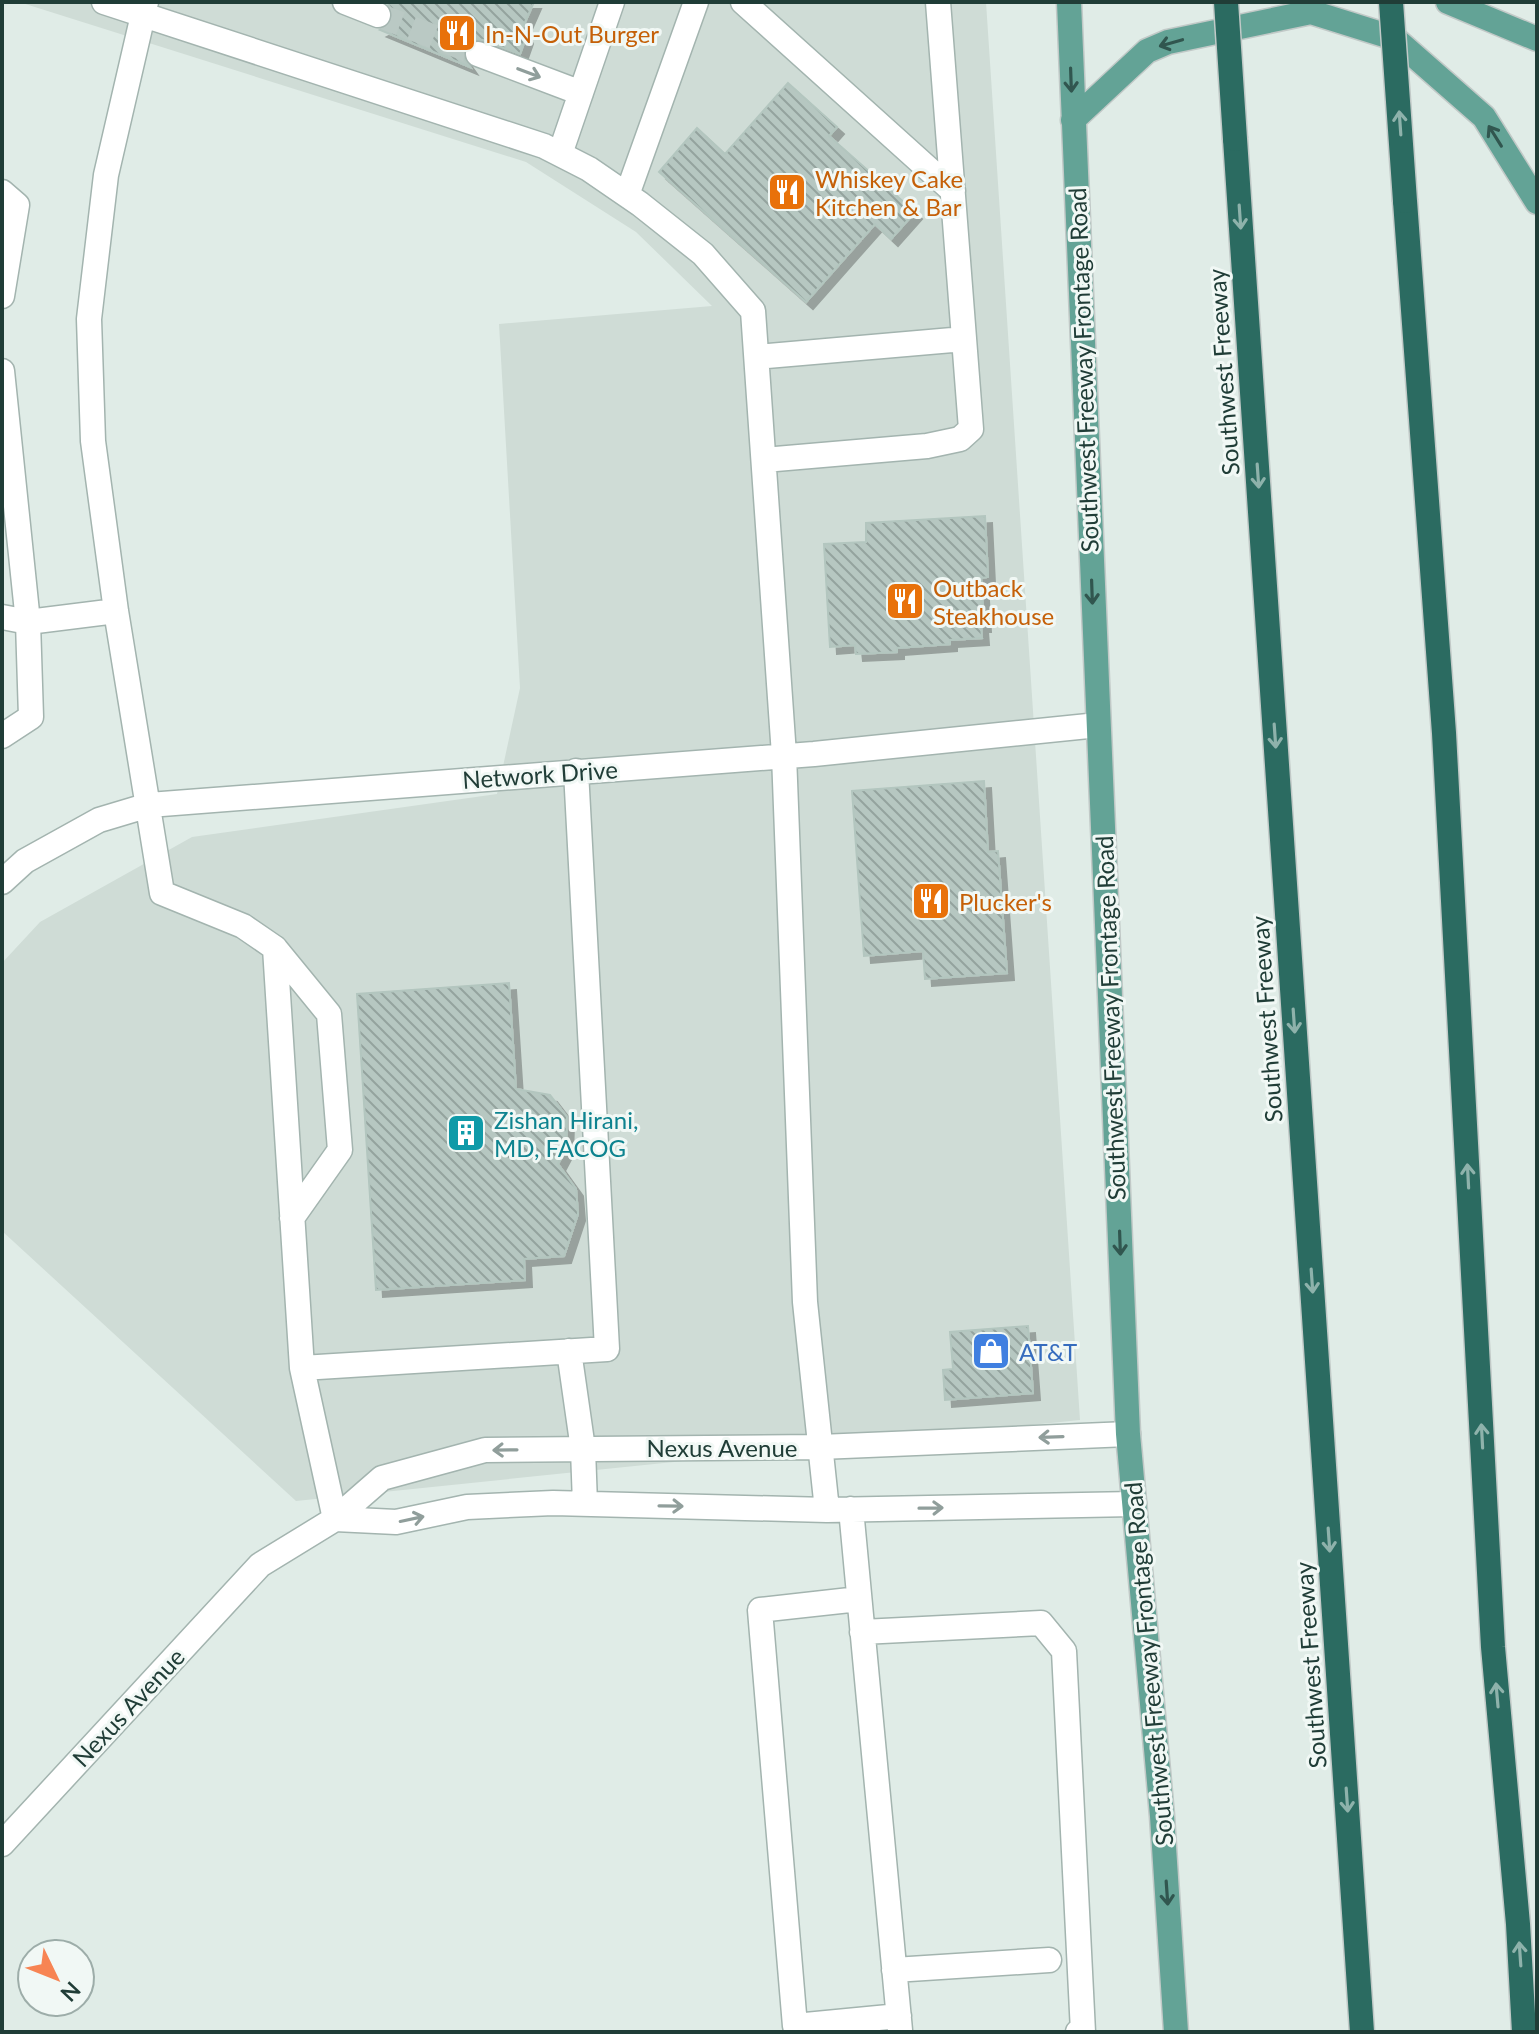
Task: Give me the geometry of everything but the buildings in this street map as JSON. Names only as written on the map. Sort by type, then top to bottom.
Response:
[{"type":"highway","name":"Southwest Freeway","points":[[1226,2],[1362,2032]]},
{"type":"highway","points":[[1391,2],[1444,733],[1493,1647],[1518,1924],[1524,2032]]},
{"type":"main road","name":"Southwest Freeway Frontage Road","points":[[1069,2],[1128,1434],[1162,1816],[1176,2032]]},
{"type":"main road","points":[[1448,2],[1537,39]]},
{"type":"main road","points":[[1073,120],[1147,51],[1168,42],[1311,12],[1394,38],[1484,117],[1537,202]]},
{"type":"street","points":[[104,2],[144,8],[544,146],[589,169],[703,254],[753,311],[784,755],[805,1302],[820,1447],[839,1510],[859,1599],[899,2024],[795,2026],[760,1610],[859,1599]]},
{"type":"street","points":[[345,2],[378,15]]},
{"type":"street","points":[[560,154],[612,2]]},
{"type":"street","points":[[627,195],[696,2]]},
{"type":"street","points":[[743,2],[953,191]]},
{"type":"street","points":[[764,460],[927,446],[960,439],[971,429],[938,2]]},
{"type":"street","points":[[144,8],[106,175],[89,319],[93,441],[116,611],[162,893],[243,926],[275,948],[329,1014],[340,1150],[292,1218]]},
{"type":"street","points":[[478,54],[581,93]]},
{"type":"street","points":[[2,192],[17,205],[2,296]]},
{"type":"street","points":[[757,357],[964,339]]},
{"type":"street","points":[[2,371],[28,622],[31,717],[2,736]]},
{"type":"street","points":[[2,617],[28,622],[116,611]]},
{"type":"street","name":"Network Drive","points":[[2,882],[25,861],[99,820],[149,805],[784,755],[1098,725]]},
{"type":"street","points":[[302,1368],[607,1349],[576,771]]},
{"type":"street","points":[[275,948],[302,1368],[335,1519],[396,1522],[467,1507],[585,1504],[839,1510],[1134,1504]]},
{"type":"street","points":[[569,1351],[583,1449],[585,1504]]},
{"type":"street","name":"Nexus Avenue","points":[[2,1844],[260,1565],[335,1519],[382,1478],[485,1450],[820,1447],[1128,1434]]},
{"type":"street","points":[[862,1632],[1041,1623],[1064,1651],[1083,2032],[1078,2032]]},
{"type":"street","points":[[894,1970],[1049,1960]]},
{"type":"shaded area","points":[[19,2],[986,2],[1080,1420],[296,1501],[2,1231],[2,963],[40,922],[192,837],[497,794],[520,688],[499,324],[712,306],[636,232],[526,162]]},
{"type":"tunnel","points":[[378,15],[478,54]]},
{"type":"place","name":"In-N-Out Burger","points":[[457,33]]},
{"type":"place","name":"Whiskey Cake Kitchen & Bar","points":[[787,192]]},
{"type":"place","name":"Outback Steakhouse","points":[[905,601]]},
{"type":"place","name":"Plucker's","points":[[931,901]]},
{"type":"place","name":"Zishan Hirani, MD, FACOG","points":[[466,1133]]},
{"type":"place","name":"AT&T","points":[[991,1351]]}]
